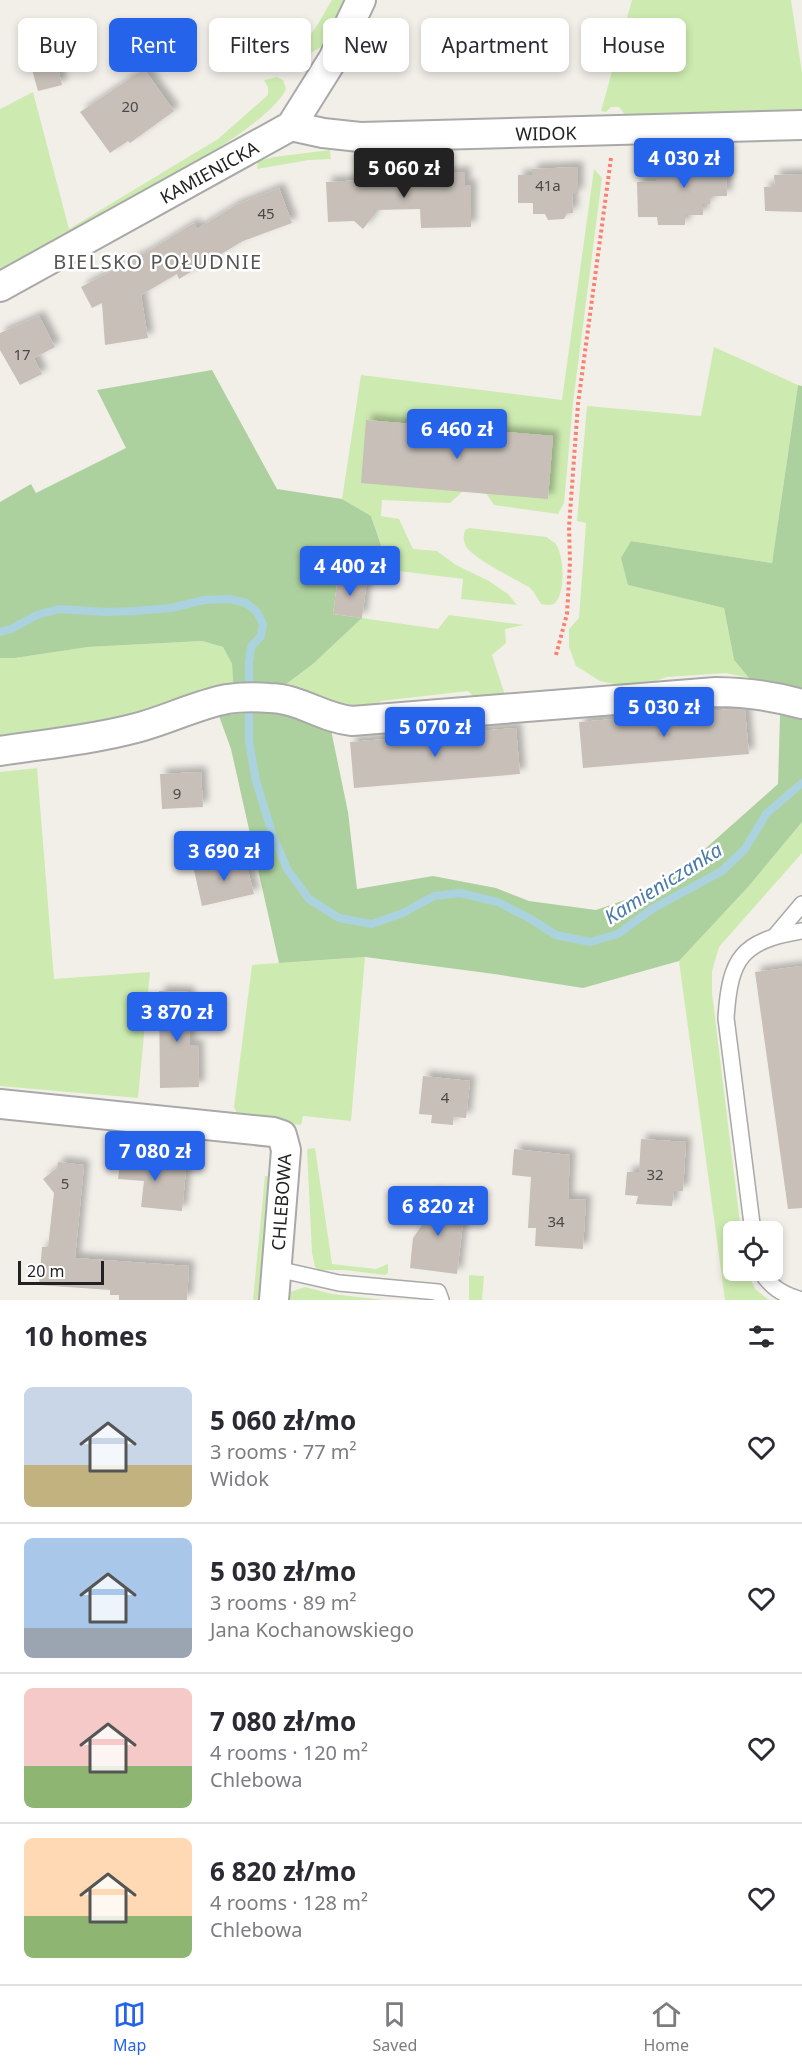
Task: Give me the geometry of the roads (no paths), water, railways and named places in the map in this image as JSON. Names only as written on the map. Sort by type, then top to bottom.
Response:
[{"type":"street","name":"KAMIENICKA","points":[[0,287],[291,126],[333,58],[361,0]]},
{"type":"street","name":"WIDOK","points":[[291,126],[323,133],[360,137],[802,125]]},
{"type":"street","points":[[0,751],[101,737],[229,699],[271,698],[302,704],[328,716],[352,721],[716,692],[741,692],[802,704]]},
{"type":"street","name":"CHLEBOWA","points":[[0,1104],[273,1132],[282,1135],[286,1150],[274,1300]]},
{"type":"lane","points":[[775,936],[802,904]]},
{"type":"lane","points":[[752,1221],[726,1018],[731,976],[742,956],[755,945],[775,936],[802,931]]},
{"type":"lane","points":[[277,1269],[339,1283],[438,1292],[441,1300]]},
{"type":"lane","points":[[767,1281],[788,1296],[802,1300]]},
{"type":"waterway","name":"Kamieniczanka","points":[[0,632],[11,629],[37,615],[59,609],[134,611],[171,608],[204,600],[230,599],[246,603],[257,612],[263,624],[261,636],[251,647],[249,663],[249,741],[256,781],[272,833],[287,869],[309,899],[339,918],[372,924],[403,913],[434,896],[460,893],[498,902],[556,935],[590,942],[618,934],[652,909],[722,871],[745,849],[766,814],[802,783]]},
{"type":"district","name":"BIELSKO POŁUDNIE","points":[[158,261]]}]
